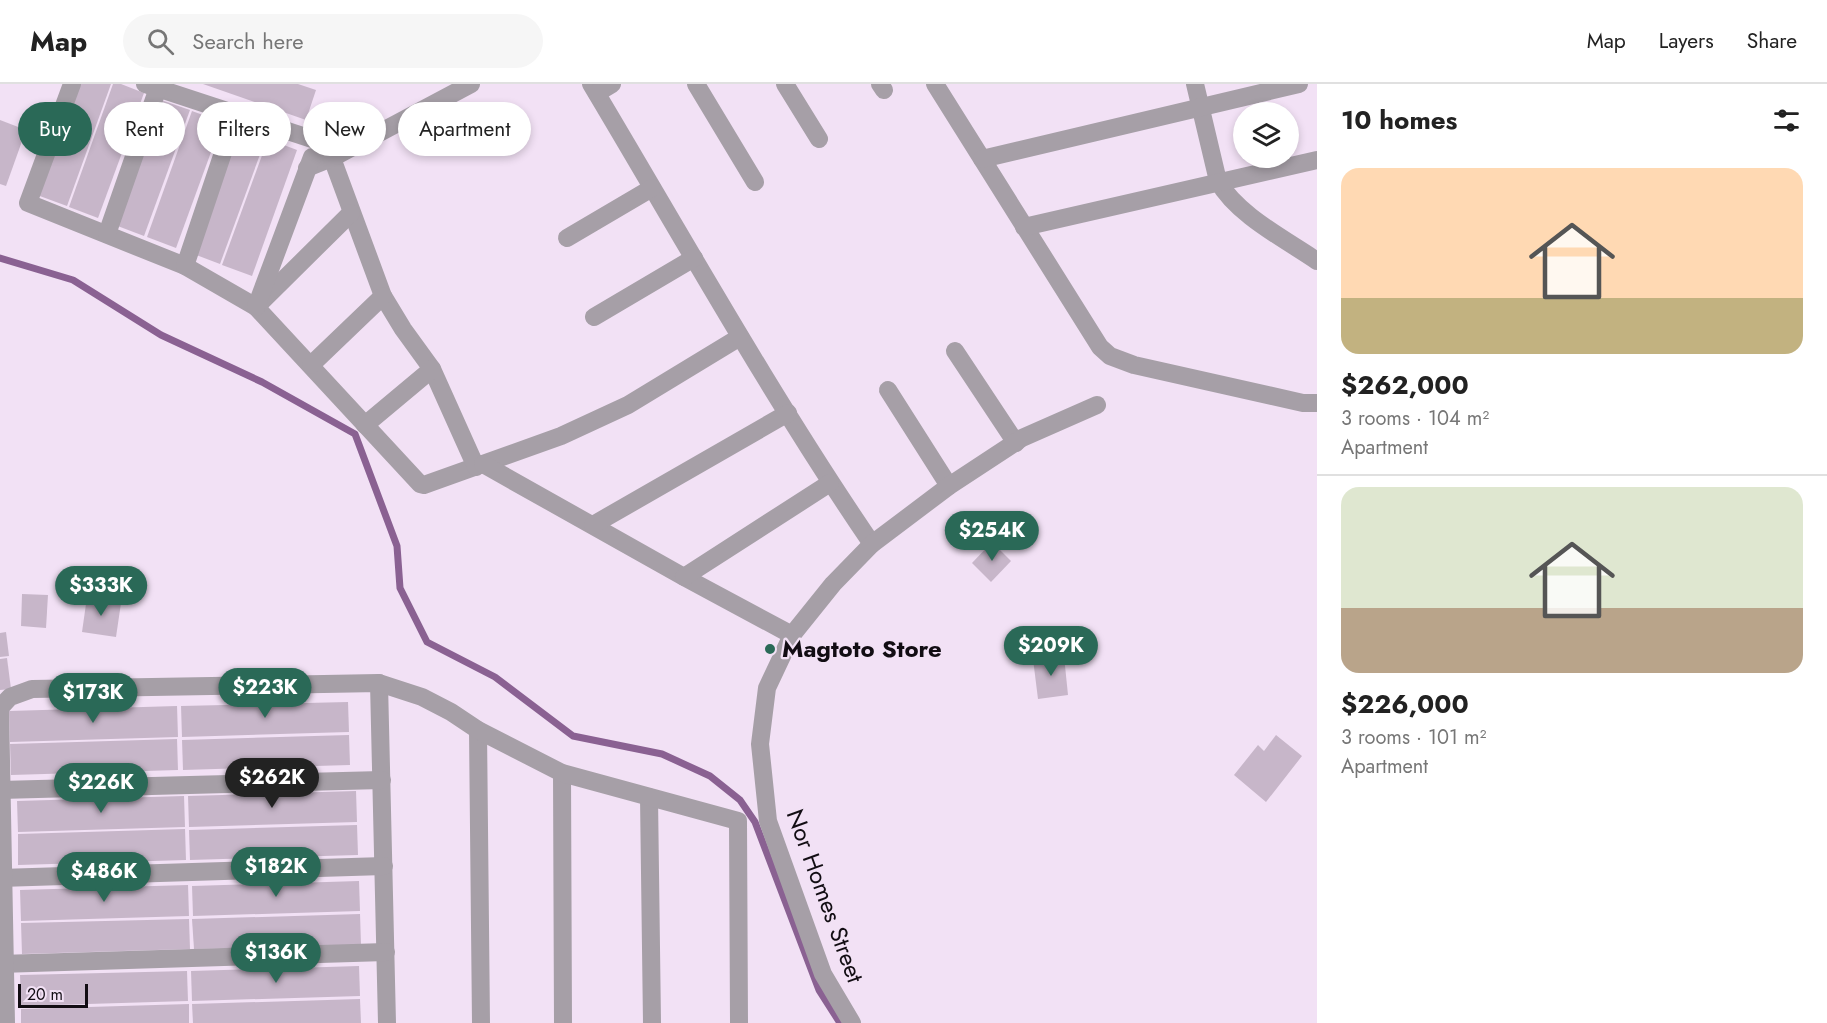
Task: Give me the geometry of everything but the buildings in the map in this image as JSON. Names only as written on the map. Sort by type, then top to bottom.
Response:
[{"type":"street","points":[[72,84],[28,203],[185,266],[256,307],[420,484],[424,485],[561,436],[628,405],[740,337]]},
{"type":"street","points":[[308,168],[332,158],[471,84]]},
{"type":"street","points":[[696,84],[755,182]]},
{"type":"street","points":[[785,84],[819,139]]},
{"type":"street","points":[[1195,84],[1218,181],[1226,195],[1245,212],[1316,259]]},
{"type":"street","points":[[982,159],[1299,84]]},
{"type":"street","points":[[938,85],[1100,347],[1110,356],[1134,365],[1303,403],[1317,403]]},
{"type":"street","points":[[107,234],[152,86],[200,102]]},
{"type":"street","points":[[600,87],[652,188],[740,337],[830,483],[872,544]]},
{"type":"street","points":[[185,266],[222,156]]},
{"type":"street","points":[[256,307],[312,156]]},
{"type":"street","points":[[332,158],[383,296],[442,386],[479,466],[593,525],[792,635]]},
{"type":"street","points":[[1024,227],[1317,160]]},
{"type":"street","points":[[567,238],[652,188]]},
{"type":"street","points":[[256,307],[351,213]]},
{"type":"street","points":[[594,317],[694,258]]},
{"type":"street","points":[[311,365],[383,296]]},
{"type":"street","points":[[955,351],[1016,443]]},
{"type":"street","points":[[365,425],[432,369]]},
{"type":"street","points":[[888,390],[949,486]]},
{"type":"street","name":"Nor Homes Street","points":[[852,1023],[823,974],[768,821],[760,744],[767,688],[792,635],[833,584],[872,544],[949,486],[1016,443],[1097,405]]},
{"type":"street","points":[[593,525],[788,413]]},
{"type":"street","points":[[684,577],[830,483]]},
{"type":"street","points":[[6,1023],[3,964],[0,708],[10,697],[32,689],[379,683],[422,697],[451,712],[478,730],[562,773],[738,820],[768,821]]},
{"type":"street","points":[[379,683],[387,1023]]},
{"type":"street","points":[[478,730],[481,1023]]},
{"type":"street","points":[[562,773],[563,1023]]},
{"type":"street","points":[[1,790],[382,780]]},
{"type":"street","points":[[649,797],[652,1023]]},
{"type":"street","points":[[738,820],[739,1023]]},
{"type":"street","points":[[2,878],[384,866]]},
{"type":"street","points":[[3,964],[386,952]]},
{"type":"waterway","points":[[0,258],[73,280],[161,335],[262,382],[355,434],[397,546],[400,588],[427,642],[495,677],[573,736],[662,754],[710,776],[740,800],[755,822],[819,990],[840,1023]]},
{"type":"place","name":"Magtoto Store","points":[[770,649]]}]
